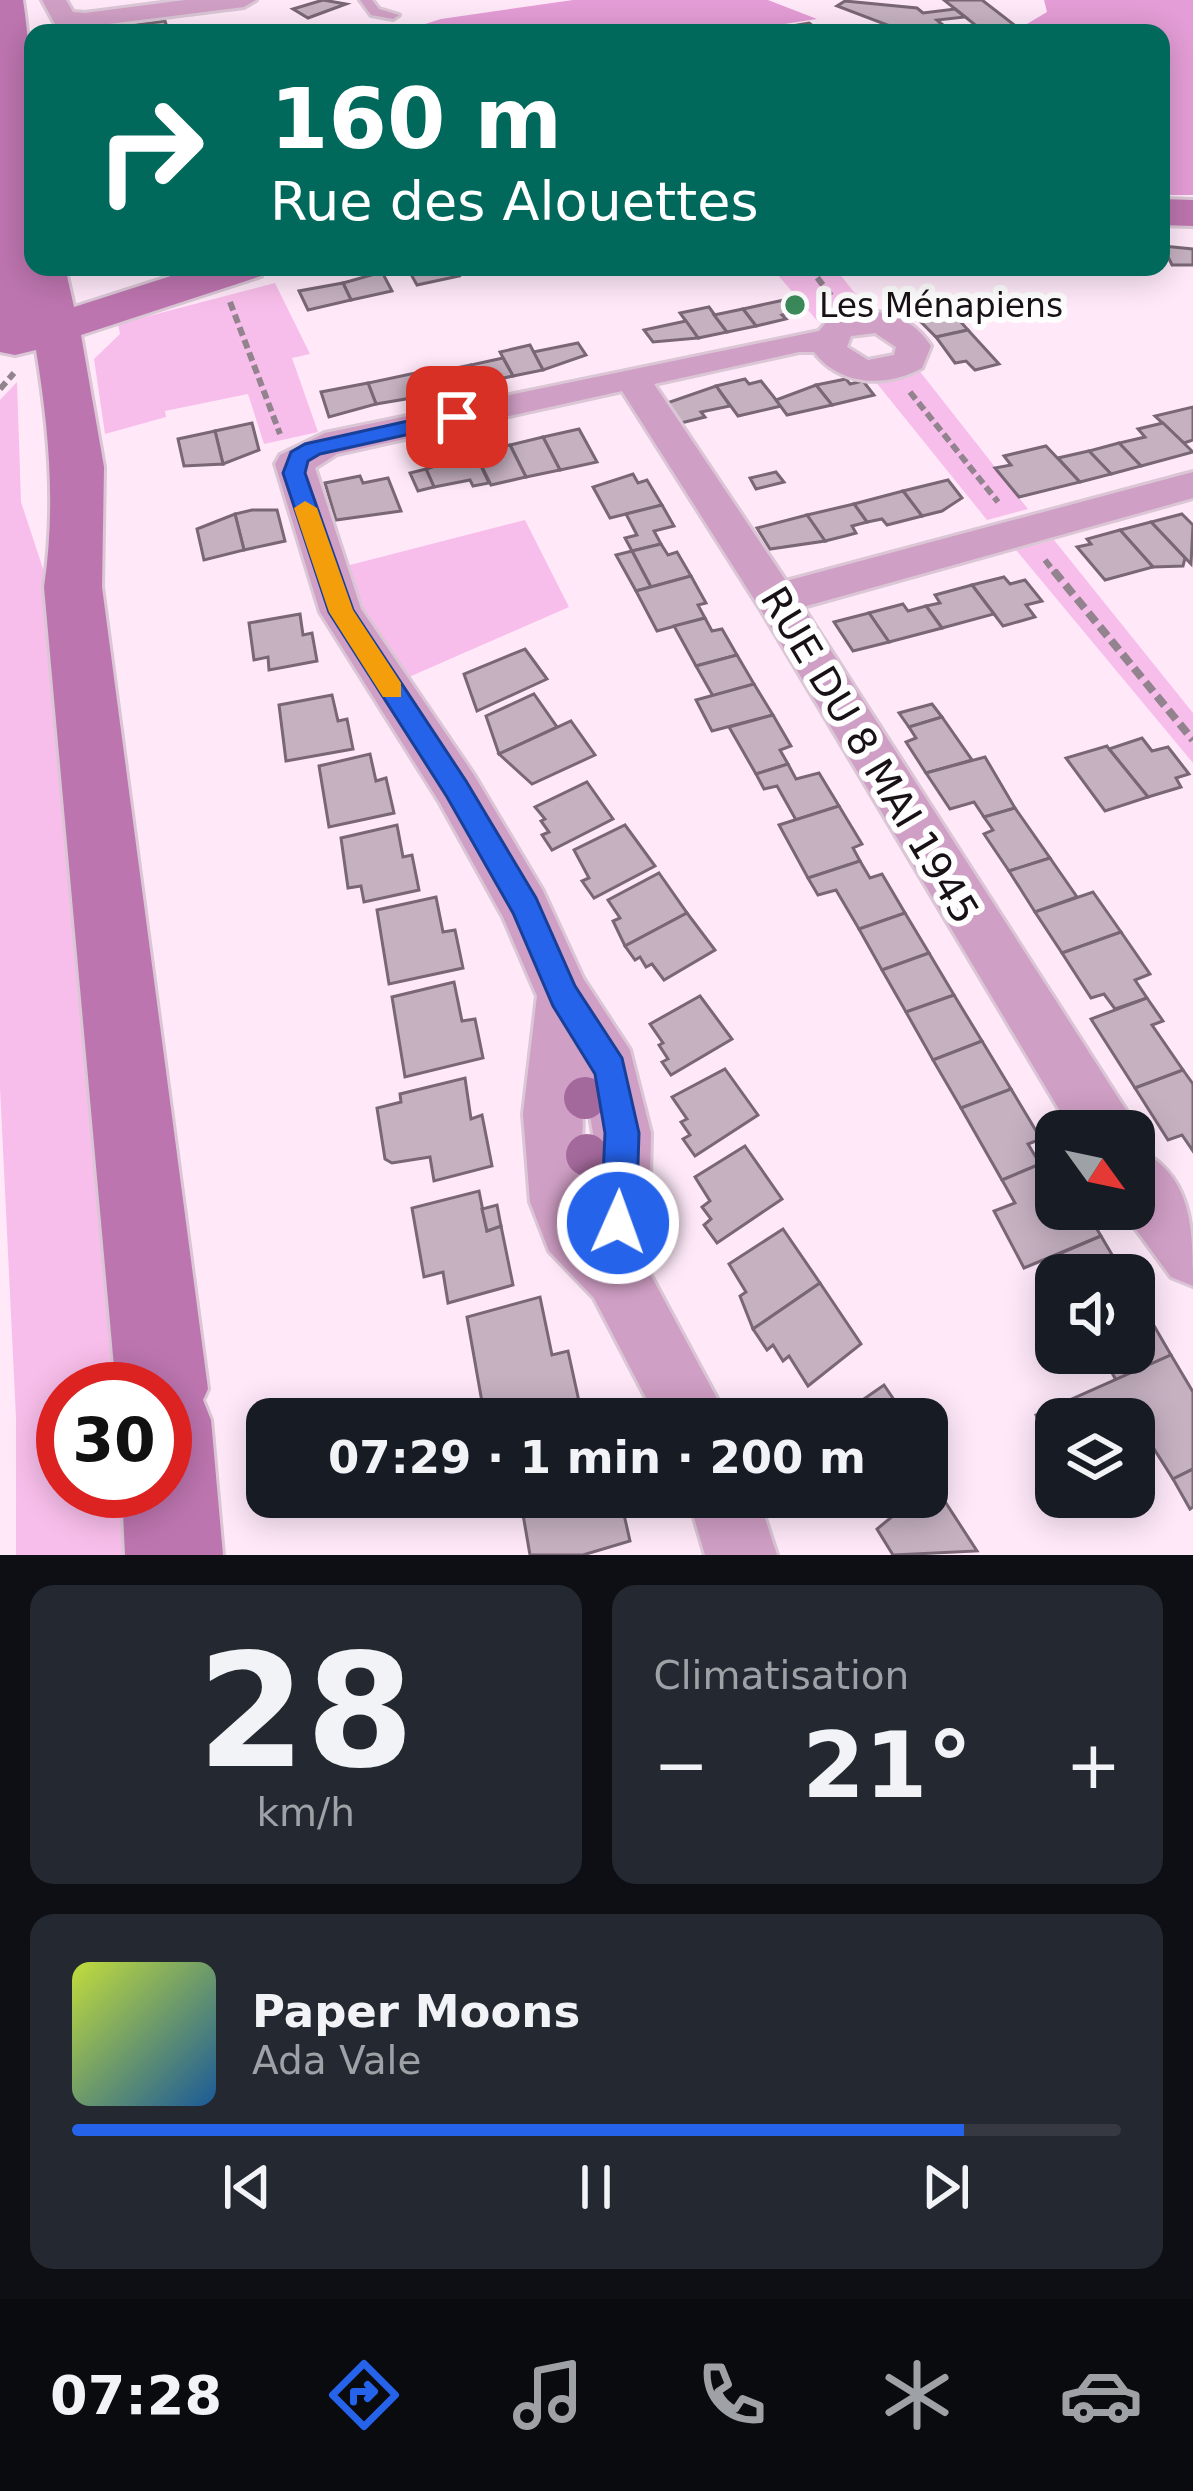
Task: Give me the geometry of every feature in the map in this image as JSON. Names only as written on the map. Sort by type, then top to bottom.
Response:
[{"type":"street","points":[[6,0],[24,144]]},
{"type":"street","points":[[54,0],[58,15],[74,20],[244,0]]},
{"type":"street","points":[[179,8],[187,24]]},
{"type":"street","points":[[19,115],[6,202],[27,316],[82,535],[74,587],[159,1362]]},
{"type":"street","points":[[27,316],[226,276]]},
{"type":"street","points":[[683,1398],[616,1276],[572,1232],[558,1191],[554,1138],[564,996],[502,868],[341,612],[294,473],[299,457],[325,445],[799,342],[829,341]]},
{"type":"street","name":"RUE DU 8 MAI 1945","points":[[633,380],[776,599],[1092,1110]]},
{"type":"street","points":[[776,599],[1193,485]]},
{"type":"street","points":[[1155,1205],[1193,1255]]},
{"type":"street","points":[[172,1518],[174,1555]]},
{"type":"street","points":[[730,1518],[741,1555]]},
{"type":"lane","points":[[366,0],[375,13],[392,15]]},
{"type":"path","points":[[236,276],[247,338],[277,429],[299,457]]},
{"type":"shaded area","points":[[573,0],[768,0],[817,19],[784,24],[425,24]]},
{"type":"shaded area","points":[[1044,0],[1193,0],[1193,195],[1170,195],[1170,24],[1027,24],[1047,12]]},
{"type":"shaded area","points":[[779,276],[841,276],[873,316],[819,323]]},
{"type":"shaded area","points":[[275,283],[310,354],[292,358],[318,432],[264,444],[248,394],[165,411],[166,417],[105,434],[94,359],[120,334],[118,324]]},
{"type":"shaded area","points":[[918,369],[1028,509],[987,520],[875,381]]},
{"type":"shaded area","points":[[17,382],[21,502],[53,599],[118,1362],[36,1362],[36,1518],[131,1518],[133,1555],[16,1555],[16,1418],[0,1088],[0,400]]},
{"type":"shaded area","points":[[525,520],[569,607],[409,677],[358,600],[346,566]]},
{"type":"shaded area","points":[[1054,540],[1193,713],[1193,763],[1016,550]]},
{"type":"building","points":[[323,0],[346,4],[308,18],[293,9]]},
{"type":"building","points":[[944,0],[982,0],[1013,24],[974,24]]},
{"type":"building","points":[[845,1],[917,8],[923,13],[955,9],[965,17],[937,20],[942,24],[884,24],[837,6]]},
{"type":"building","points":[[1170,247],[1193,249],[1193,265],[1172,265]]},
{"type":"building","points":[[384,276],[392,291],[351,300],[343,283]]},
{"type":"building","points":[[412,276],[459,276],[417,285]]},
{"type":"building","points":[[343,283],[351,300],[308,310],[299,291]]},
{"type":"building","points":[[784,300],[793,312],[782,315],[786,319],[756,326],[743,309]]},
{"type":"building","points":[[945,304],[968,330],[936,337],[910,311]]},
{"type":"building","points":[[709,307],[727,332],[698,338],[680,313]]},
{"type":"building","points":[[743,309],[756,326],[727,332],[714,315]]},
{"type":"building","points":[[686,321],[698,338],[653,342],[644,330]]},
{"type":"building","points":[[968,330],[999,364],[975,370],[966,361],[955,363],[936,337]]},
{"type":"building","points":[[578,343],[586,355],[543,370],[533,352]]},
{"type":"building","points":[[530,345],[543,370],[513,376],[500,352]]},
{"type":"building","points":[[503,358],[513,376],[481,383],[471,365]]},
{"type":"building","points":[[471,365],[481,383],[435,394],[426,374]]},
{"type":"building","points":[[425,371],[435,394],[376,404],[368,383]]},
{"type":"building","points":[[745,379],[749,384],[761,381],[781,406],[738,416],[716,386]]},
{"type":"building","points":[[846,379],[850,384],[863,381],[874,395],[832,405],[816,385]]},
{"type":"building","points":[[368,383],[376,404],[329,417],[321,392]]},
{"type":"building","points":[[816,385],[832,405],[787,415],[776,400]]},
{"type":"building","points":[[716,386],[730,406],[701,412],[705,417],[681,423],[667,403]]},
{"type":"building","points":[[1193,407],[1193,440],[1184,443],[1155,416]]},
{"type":"building","points":[[252,423],[259,450],[223,464],[215,431]]},
{"type":"building","points":[[1163,423],[1193,452],[1141,466],[1119,443],[1145,437],[1138,429]]},
{"type":"building","points":[[579,429],[597,462],[560,470],[543,437]]},
{"type":"building","points":[[215,431],[223,464],[184,466],[178,439]]},
{"type":"building","points":[[543,437],[560,470],[526,477],[510,445]]},
{"type":"building","points":[[1119,443],[1141,466],[1111,474],[1089,451]]},
{"type":"building","points":[[510,445],[526,477],[491,485],[475,453]]},
{"type":"building","points":[[1046,446],[1080,482],[1019,497],[995,468],[1011,465],[1004,456]]},
{"type":"building","points":[[1089,451],[1111,474],[1080,482],[1058,458]]},
{"type":"building","points":[[475,453],[489,483],[473,486],[470,480],[434,487],[426,469]]},
{"type":"building","points":[[426,469],[434,487],[418,491],[410,473]]},
{"type":"building","points":[[776,472],[784,482],[756,489],[750,478]]},
{"type":"building","points":[[633,474],[638,483],[647,480],[662,505],[610,518],[593,487]]},
{"type":"building","points":[[360,476],[363,483],[388,478],[401,511],[336,520],[325,483]]},
{"type":"building","points":[[948,480],[962,498],[942,511],[922,516],[903,491]]},
{"type":"building","points":[[903,491],[922,516],[887,525],[882,519],[867,522],[854,504]]},
{"type":"building","points":[[854,504],[867,522],[852,526],[856,533],[825,541],[807,515]]},
{"type":"building","points":[[662,505],[674,526],[654,531],[661,544],[632,551],[625,538],[637,535],[626,514]]},
{"type":"building","points":[[277,510],[285,541],[244,550],[235,514]]},
{"type":"building","points":[[235,514],[244,550],[204,560],[197,529]]},
{"type":"building","points":[[1182,514],[1193,525],[1191,564],[1151,522]]},
{"type":"building","points":[[807,515],[825,541],[770,549],[757,528]]},
{"type":"building","points":[[1151,522],[1185,558],[1183,566],[1153,567],[1120,530]]},
{"type":"building","points":[[1120,530],[1153,567],[1105,580],[1077,547],[1091,544],[1087,539]]},
{"type":"building","points":[[661,544],[668,555],[677,552],[691,576],[651,587],[632,551]]},
{"type":"building","points":[[632,551],[651,587],[636,591],[616,555]]},
{"type":"building","points":[[691,576],[706,603],[698,605],[705,618],[657,631],[636,591]]},
{"type":"building","points":[[1004,577],[1010,584],[1025,580],[1042,601],[1026,605],[1035,617],[1003,626],[972,585]]},
{"type":"building","points":[[972,585],[994,614],[942,628],[926,606],[940,603],[935,595]]},
{"type":"building","points":[[903,604],[908,611],[926,606],[942,628],[889,642],[869,613]]},
{"type":"building","points":[[869,613],[889,642],[853,651],[834,622]]},
{"type":"building","points":[[300,614],[303,635],[312,633],[317,661],[269,670],[268,657],[254,660],[249,623]]},
{"type":"building","points":[[705,618],[712,631],[722,629],[737,655],[696,666],[674,626]]},
{"type":"building","points":[[525,649],[547,679],[477,711],[464,674]]},
{"type":"building","points":[[737,655],[754,684],[713,696],[696,666]]},
{"type":"building","points":[[754,684],[773,715],[712,731],[696,700]]},
{"type":"building","points":[[534,694],[557,727],[499,754],[486,716]]},
{"type":"building","points":[[332,695],[338,721],[347,719],[353,749],[286,761],[279,705]]},
{"type":"building","points":[[932,704],[942,717],[909,727],[899,713]]},
{"type":"building","points":[[773,715],[791,746],[780,750],[788,764],[756,774],[729,727]]},
{"type":"building","points":[[942,717],[972,760],[926,773],[906,742],[916,738],[909,727]]},
{"type":"building","points":[[571,721],[595,755],[532,784],[499,754]]},
{"type":"building","points":[[1142,738],[1152,751],[1168,747],[1189,774],[1176,778],[1181,787],[1148,797],[1109,749]]},
{"type":"building","points":[[1107,746],[1148,797],[1105,811],[1066,758]]},
{"type":"building","points":[[370,754],[376,781],[386,778],[394,813],[329,827],[319,766]]},
{"type":"building","points":[[985,757],[1015,808],[984,817],[974,802],[950,809],[926,773]]},
{"type":"building","points":[[788,764],[796,779],[819,773],[839,806],[796,820],[777,786],[764,789],[756,774]]},
{"type":"building","points":[[587,782],[613,819],[552,850],[542,835],[549,832],[541,821],[545,819],[535,807]]},
{"type":"building","points":[[839,806],[862,844],[853,848],[860,861],[808,878],[779,825]]},
{"type":"building","points":[[1015,808],[1050,858],[1009,871],[984,834],[993,830],[984,817]]},
{"type":"building","points":[[397,825],[403,857],[412,855],[419,890],[364,902],[361,886],[348,888],[341,838]]},
{"type":"building","points":[[625,825],[655,866],[594,898],[582,881],[589,878],[574,850]]},
{"type":"building","points":[[1050,858],[1077,897],[1035,912],[1009,871]]},
{"type":"building","points":[[860,861],[870,878],[882,874],[905,913],[859,929],[836,890],[818,895],[808,878]]},
{"type":"building","points":[[659,873],[687,913],[625,946],[613,921],[620,918],[608,900]]},
{"type":"building","points":[[1093,892],[1121,932],[1062,953],[1035,912]]},
{"type":"building","points":[[436,897],[443,932],[455,930],[463,968],[389,984],[377,910]]},
{"type":"building","points":[[687,913],[715,950],[664,980],[652,964],[646,967],[640,957],[635,960],[625,946]]},
{"type":"building","points":[[905,913],[929,953],[882,970],[859,929]]},
{"type":"building","points":[[1121,932],[1150,974],[1135,980],[1147,998],[1115,1009],[1104,994],[1091,998],[1062,953]]},
{"type":"building","points":[[929,953],[954,995],[906,1012],[882,970]]},
{"type":"building","points":[[454,982],[462,1021],[475,1019],[483,1058],[405,1077],[392,997]]},
{"type":"building","points":[[954,995],[982,1041],[933,1060],[906,1012]]},
{"type":"building","points":[[700,996],[732,1039],[671,1075],[662,1062],[668,1059],[659,1045],[663,1043],[650,1024]]},
{"type":"building","points":[[1147,998],[1163,1021],[1152,1025],[1183,1070],[1135,1088],[1091,1019]]},
{"type":"building","points":[[982,1041],[1011,1089],[961,1108],[933,1060]]},
{"type":"building","points":[[725,1069],[758,1115],[695,1156],[683,1139],[690,1135],[681,1122],[687,1119],[672,1097]]},
{"type":"building","points":[[1183,1070],[1193,1084],[1193,1151],[1182,1135],[1168,1140],[1155,1120],[1155,1110],[1149,1110],[1135,1088]]},
{"type":"building","points":[[465,1078],[471,1119],[482,1115],[492,1166],[434,1181],[430,1157],[392,1163],[385,1159],[377,1108],[401,1102],[400,1094]]},
{"type":"building","points":[[1011,1089],[1035,1129],[1035,1141],[1028,1144],[1035,1166],[1002,1180],[961,1108]]},
{"type":"building","points":[[745,1146],[782,1199],[717,1243],[704,1225],[711,1219],[702,1207],[710,1201],[695,1177]]},
{"type":"building","points":[[1035,1166],[1035,1230],[1097,1230],[1101,1236],[1058,1254],[1035,1254],[1035,1263],[1024,1268],[994,1211],[1015,1203],[1002,1180]]},
{"type":"building","points":[[479,1191],[487,1231],[501,1226],[513,1285],[448,1303],[443,1272],[424,1277],[412,1208]]},
{"type":"building","points":[[497,1205],[501,1226],[487,1231],[482,1209]]},
{"type":"building","points":[[783,1229],[820,1283],[753,1329],[740,1296],[746,1292],[729,1264]]},
{"type":"building","points":[[1101,1236],[1112,1254],[1059,1254]]},
{"type":"building","points":[[820,1283],[861,1344],[808,1386],[789,1356],[783,1361],[773,1345],[767,1350],[753,1329]]},
{"type":"building","points":[[540,1297],[552,1355],[568,1351],[578,1398],[481,1398],[467,1317]]},
{"type":"building","points":[[1155,1327],[1171,1355],[1155,1362]]},
{"type":"building","points":[[1171,1355],[1193,1392],[1193,1469],[1173,1479],[1155,1450],[1155,1398],[1074,1398],[1128,1374],[1155,1374],[1155,1362]]},
{"type":"building","points":[[884,1385],[893,1398],[865,1398]]},
{"type":"building","points":[[1193,1469],[1193,1507],[1190,1509],[1173,1479]]},
{"type":"building","points":[[948,1506],[977,1551],[893,1555],[877,1529],[890,1518],[948,1518]]},
{"type":"building","points":[[524,1518],[625,1518],[630,1541],[583,1555],[530,1555]]},
{"type":"slow traffic","points":[[305,508],[341,612],[392,690]]},
{"type":"place","name":"Les Ménapiens","points":[[795,305]]},
{"type":"route","points":[[457,417],[313,449],[299,457],[294,473],[341,612],[457,789],[525,907],[564,996],[610,1069],[622,1133],[618,1223]]}]
